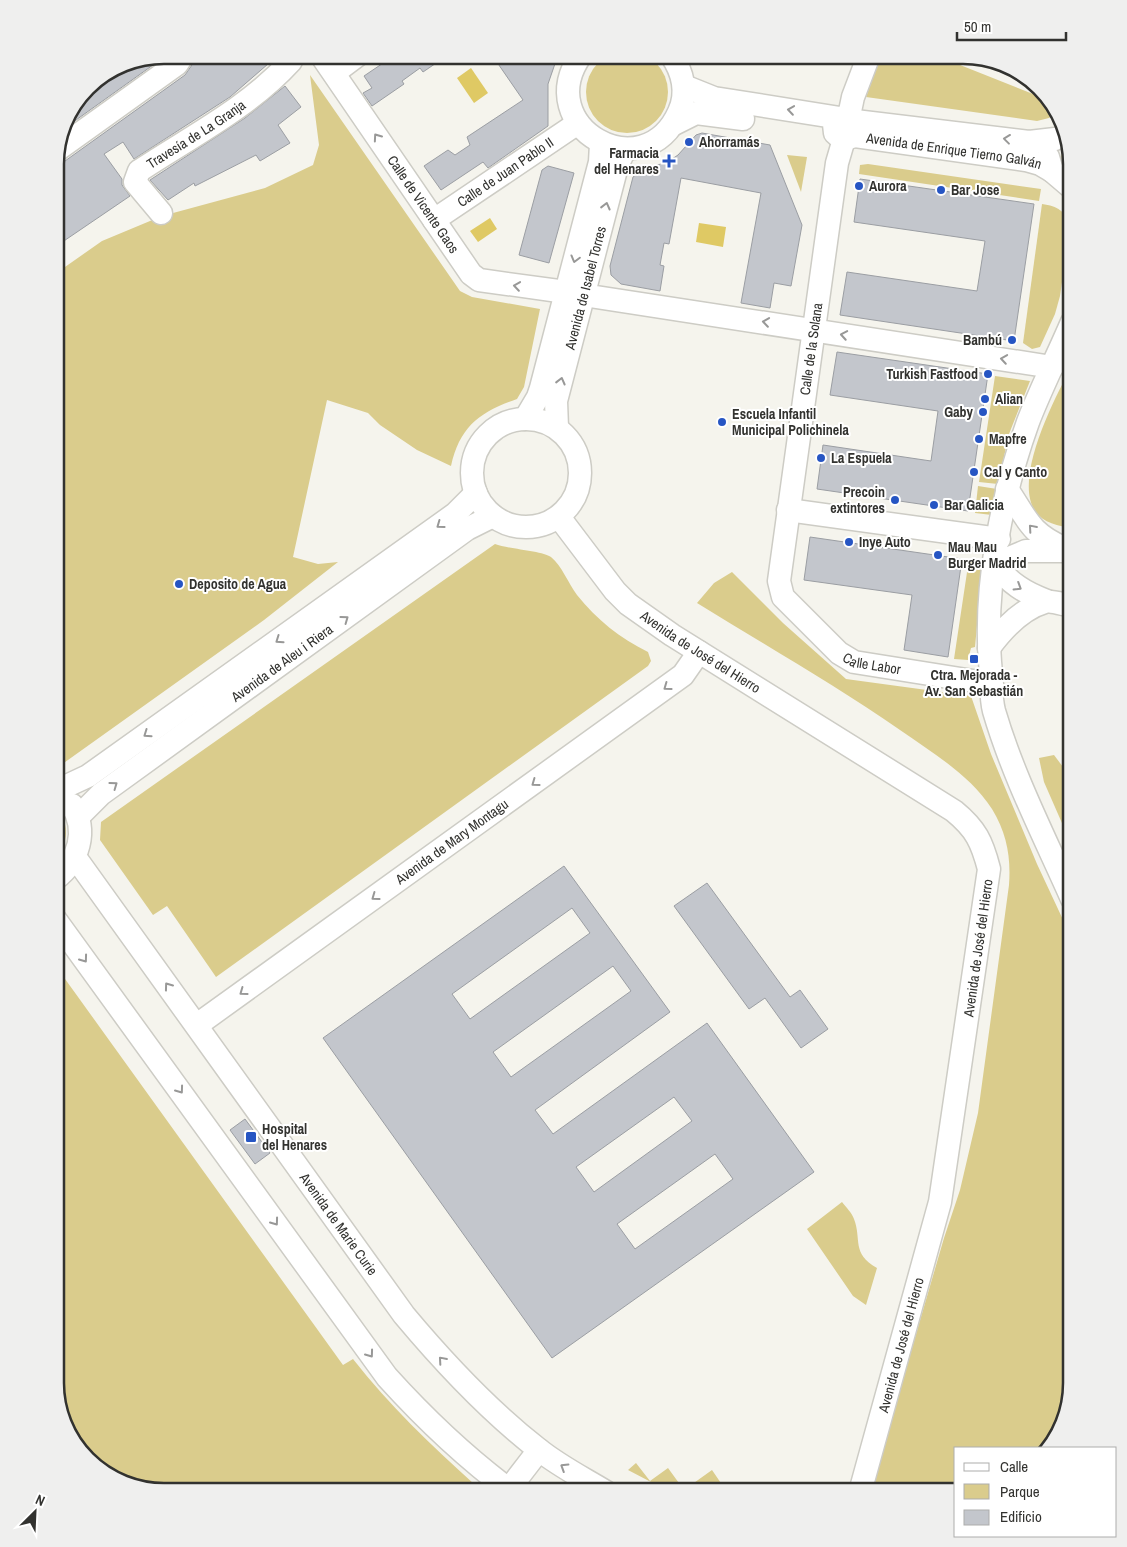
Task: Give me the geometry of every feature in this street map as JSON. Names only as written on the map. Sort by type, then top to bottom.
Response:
[{"type":"street","points":[[66,143],[177,64]]},
{"type":"street","name":"Travesía de La Granja","points":[[161,213],[136,182],[139,171],[214,125],[260,92],[289,64]]},
{"type":"street","name":"Calle de Vicente Gaos","points":[[328,64],[471,274],[479,280],[814,329],[1052,367]]},
{"type":"street","points":[[574,64],[569,79],[568,94],[571,110],[578,123],[588,135],[601,144],[625,149],[644,146],[661,137],[674,124],[682,106],[684,86],[676,64]]},
{"type":"street","name":"Calle de la Solana","points":[[780,590],[779,581],[788,510],[838,157],[853,97],[866,64]]},
{"type":"street","name":"Avenida de Enrique Tierno Galván","points":[[684,86],[714,98],[846,127],[1026,160],[1040,164],[1063,179]]},
{"type":"street","name":"Avenida de Enrique Tierno Galván","points":[[674,124],[696,113],[1029,142],[1059,136]]},
{"type":"street","name":"Calle de Juan Pablo II","points":[[434,220],[578,123]]},
{"type":"street","points":[[1059,136],[1048,154],[1063,177]]},
{"type":"street","name":"Avenida de Isabel Torres","points":[[557,428],[556,401],[574,294],[600,162],[601,144]]},
{"type":"street","name":"Avenida de Isabel Torres","points":[[525,419],[538,397],[617,166],[625,149]]},
{"type":"street","points":[[1063,342],[1028,422],[1007,489],[989,600],[989,648],[994,711],[1011,759],[1063,878]]},
{"type":"street","points":[[525,419],[541,421],[557,428],[574,447],[581,472],[580,482],[573,502],[559,517],[543,524],[526,527],[514,526],[493,516],[480,501],[472,472],[480,444],[499,426],[525,419]]},
{"type":"street","points":[[1007,489],[1033,529],[1040,536],[1063,547]]},
{"type":"street","name":"Avenida de Aleu i Riera","points":[[64,787],[88,776],[290,633],[455,514],[476,492]]},
{"type":"street","points":[[788,510],[999,540]]},
{"type":"street","name":"Avenida de Aleu i Riera","points":[[78,817],[101,794],[467,529],[493,516]]},
{"type":"street","name":"Avenida de José del Hierro","points":[[559,517],[599,573],[628,604],[699,652],[954,811],[972,825],[983,846],[989,869],[940,1202],[862,1483]]},
{"type":"street","points":[[994,564],[1026,551],[1063,551]]},
{"type":"street","points":[[994,564],[1007,580],[1032,596],[1063,604]]},
{"type":"street","name":"Calle Labor","points":[[780,590],[783,597],[839,653],[854,662],[992,684]]},
{"type":"street","points":[[989,648],[1001,631],[1018,617],[1047,601]]},
{"type":"street","name":"Avenida de Mary Montagu","points":[[197,1025],[683,675],[699,652]]},
{"type":"street","points":[[64,796],[78,817],[79,844],[75,857],[64,872]]},
{"type":"street","name":"Avenida de Marie Curie","points":[[75,857],[404,1315],[453,1373],[494,1412],[539,1450],[592,1483]]},
{"type":"street","points":[[64,932],[387,1377],[424,1418],[501,1483]]},
{"type":"street","points":[[516,1483],[539,1450]]},
{"type":"green space","points":[[597,64],[657,64],[665,76],[668,92],[665,108],[656,121],[643,130],[627,133],[611,130],[598,121],[589,108],[586,92],[587,84],[589,76]]},
{"type":"green space","points":[[878,64],[958,64],[1036,95],[1051,116],[1037,121],[866,97]]},
{"type":"green space","points":[[310,75],[460,291],[472,297],[540,309],[524,387],[517,399],[492,409],[474,422],[460,440],[451,466],[417,450],[380,425],[368,413],[327,400],[293,557],[318,564],[338,562],[264,620],[64,763],[64,268],[102,241],[162,216],[265,188],[313,165],[319,145]]},
{"type":"green space","points":[[787,155],[807,157],[801,192]]},
{"type":"green space","points":[[868,164],[1041,189],[1039,201],[859,174],[860,165]]},
{"type":"green space","points":[[1042,204],[1052,206],[1063,213],[1063,275],[1055,314],[1040,347],[1032,349],[1023,343]]},
{"type":"green space","points":[[995,376],[1030,381],[1009,434],[998,484],[979,482]]},
{"type":"green space","points":[[1063,383],[1063,526],[1042,518],[1035,511],[1030,497],[1029,479],[1039,438]]},
{"type":"green space","points":[[978,486],[997,489],[992,515],[975,513]]},
{"type":"green space","points":[[495,544],[541,553],[551,557],[577,595],[601,620],[628,641],[648,652],[651,661],[648,666],[216,977],[167,906],[153,915],[100,840],[101,822]]},
{"type":"green space","points":[[969,559],[983,561],[975,647],[971,648],[968,660],[954,659]]},
{"type":"green space","points":[[732,572],[783,623],[846,679],[971,696],[991,754],[1037,864],[1063,920],[1063,1383],[1060,1409],[1056,1422],[1040,1447],[954,1447],[954,1483],[873,1483],[944,1238],[960,1190],[978,1113],[1009,885],[1007,846],[1001,827],[992,809],[973,786],[950,765],[850,697],[697,603],[714,583]]},
{"type":"green space","points":[[1054,755],[1063,767],[1063,825],[1044,782],[1039,758]]},
{"type":"green space","points":[[64,822],[66,833],[64,844]]},
{"type":"green space","points":[[64,978],[343,1365],[353,1359],[396,1408],[473,1483],[157,1483],[125,1476],[103,1463],[84,1444],[71,1422],[67,1409],[64,1383]]},
{"type":"green space","points":[[842,1202],[854,1219],[860,1251],[877,1268],[866,1305],[853,1296],[807,1229]]},
{"type":"green space","points":[[636,1463],[650,1481],[668,1468],[679,1483],[653,1483],[628,1470]]},
{"type":"green space","points":[[712,1470],[721,1483],[694,1483]]},
{"type":"green space","points":[[480,1478],[486,1483],[478,1483]]},
{"type":"shaded area","points":[[471,68],[488,93],[474,103],[457,78]]},
{"type":"shaded area","points":[[490,218],[497,229],[478,242],[470,231]]},
{"type":"shaded area","points":[[699,223],[726,227],[723,247],[696,242]]},
{"type":"building","points":[[193,64],[268,64],[230,97],[134,159],[123,142],[104,154],[122,179],[122,185],[130,196],[64,241],[64,161],[185,75]]},
{"type":"building","points":[[382,64],[435,64],[423,72],[420,68],[402,81],[404,84],[372,106],[363,93],[372,88],[364,76]]},
{"type":"building","points":[[498,64],[555,64],[548,84],[548,126],[488,168],[483,162],[441,190],[424,166],[448,150],[455,155],[470,145],[467,137],[523,100]]},
{"type":"building","points":[[153,65],[73,122],[84,103],[108,81],[132,69]]},
{"type":"building","points":[[285,86],[301,107],[278,125],[290,143],[260,161],[256,155],[195,186],[194,183],[168,200],[150,180],[245,118]]},
{"type":"building","points":[[702,133],[770,145],[802,225],[791,286],[774,283],[770,308],[741,303],[761,193],[681,178],[669,244],[664,243],[660,265],[664,266],[660,291],[621,284],[611,275],[610,266],[633,177],[641,171],[669,161],[678,155],[696,135]]},
{"type":"building","points":[[548,166],[574,173],[549,263],[519,255],[542,170]]},
{"type":"building","points":[[860,179],[1034,204],[1014,341],[840,315],[847,272],[977,291],[985,241],[854,222]]},
{"type":"building","points":[[837,352],[988,374],[968,511],[817,489],[823,445],[931,461],[938,411],[830,395]]},
{"type":"building","points":[[810,537],[962,559],[948,657],[904,650],[912,595],[804,580]]},
{"type":"building","points":[[564,866],[670,1012],[535,1110],[553,1134],[707,1023],[814,1172],[552,1358],[323,1038]],"holes":[[[572,908],[590,933],[470,1019],[452,994]],[[613,966],[631,991],[511,1077],[493,1052]],[[674,1097],[692,1121],[594,1192],[576,1167]],[[715,1154],[733,1179],[635,1249],[617,1224]]]},
{"type":"building","points":[[707,883],[790,997],[800,990],[828,1029],[801,1048],[765,998],[749,1009],[674,906]]},
{"type":"building","points":[[245,1119],[270,1153],[255,1164],[230,1130]]},
{"type":"place","name":"Ahorramás","points":[[689,142]]},
{"type":"place","name":"Farmacia del Henares","points":[[669,161]]},
{"type":"place","name":"Aurora","points":[[859,186]]},
{"type":"place","name":"Bar Jose","points":[[941,190]]},
{"type":"place","name":"Bambú","points":[[1012,340]]},
{"type":"place","name":"Turkish Fastfood","points":[[988,374]]},
{"type":"place","name":"Alian","points":[[985,399]]},
{"type":"place","name":"Gaby","points":[[983,412]]},
{"type":"place","name":"Escuela Infantil Municipal Polichinela","points":[[722,422]]},
{"type":"place","name":"Mapfre","points":[[979,439]]},
{"type":"place","name":"La Espuela","points":[[821,458]]},
{"type":"place","name":"Cal y Canto","points":[[974,472]]},
{"type":"place","name":"Precoin extintores","points":[[895,500]]},
{"type":"place","name":"Bar Galicia","points":[[934,505]]},
{"type":"place","name":"Inye Auto","points":[[849,542]]},
{"type":"place","name":"Mau Mau Burger Madrid","points":[[938,555]]},
{"type":"place","name":"Deposito de Agua","points":[[179,584]]},
{"type":"place","name":"Ctra. Mejorada - Av. San Sebastián","points":[[974,659]]},
{"type":"place","name":"Hospital del Henares","points":[[251,1137]]}]
